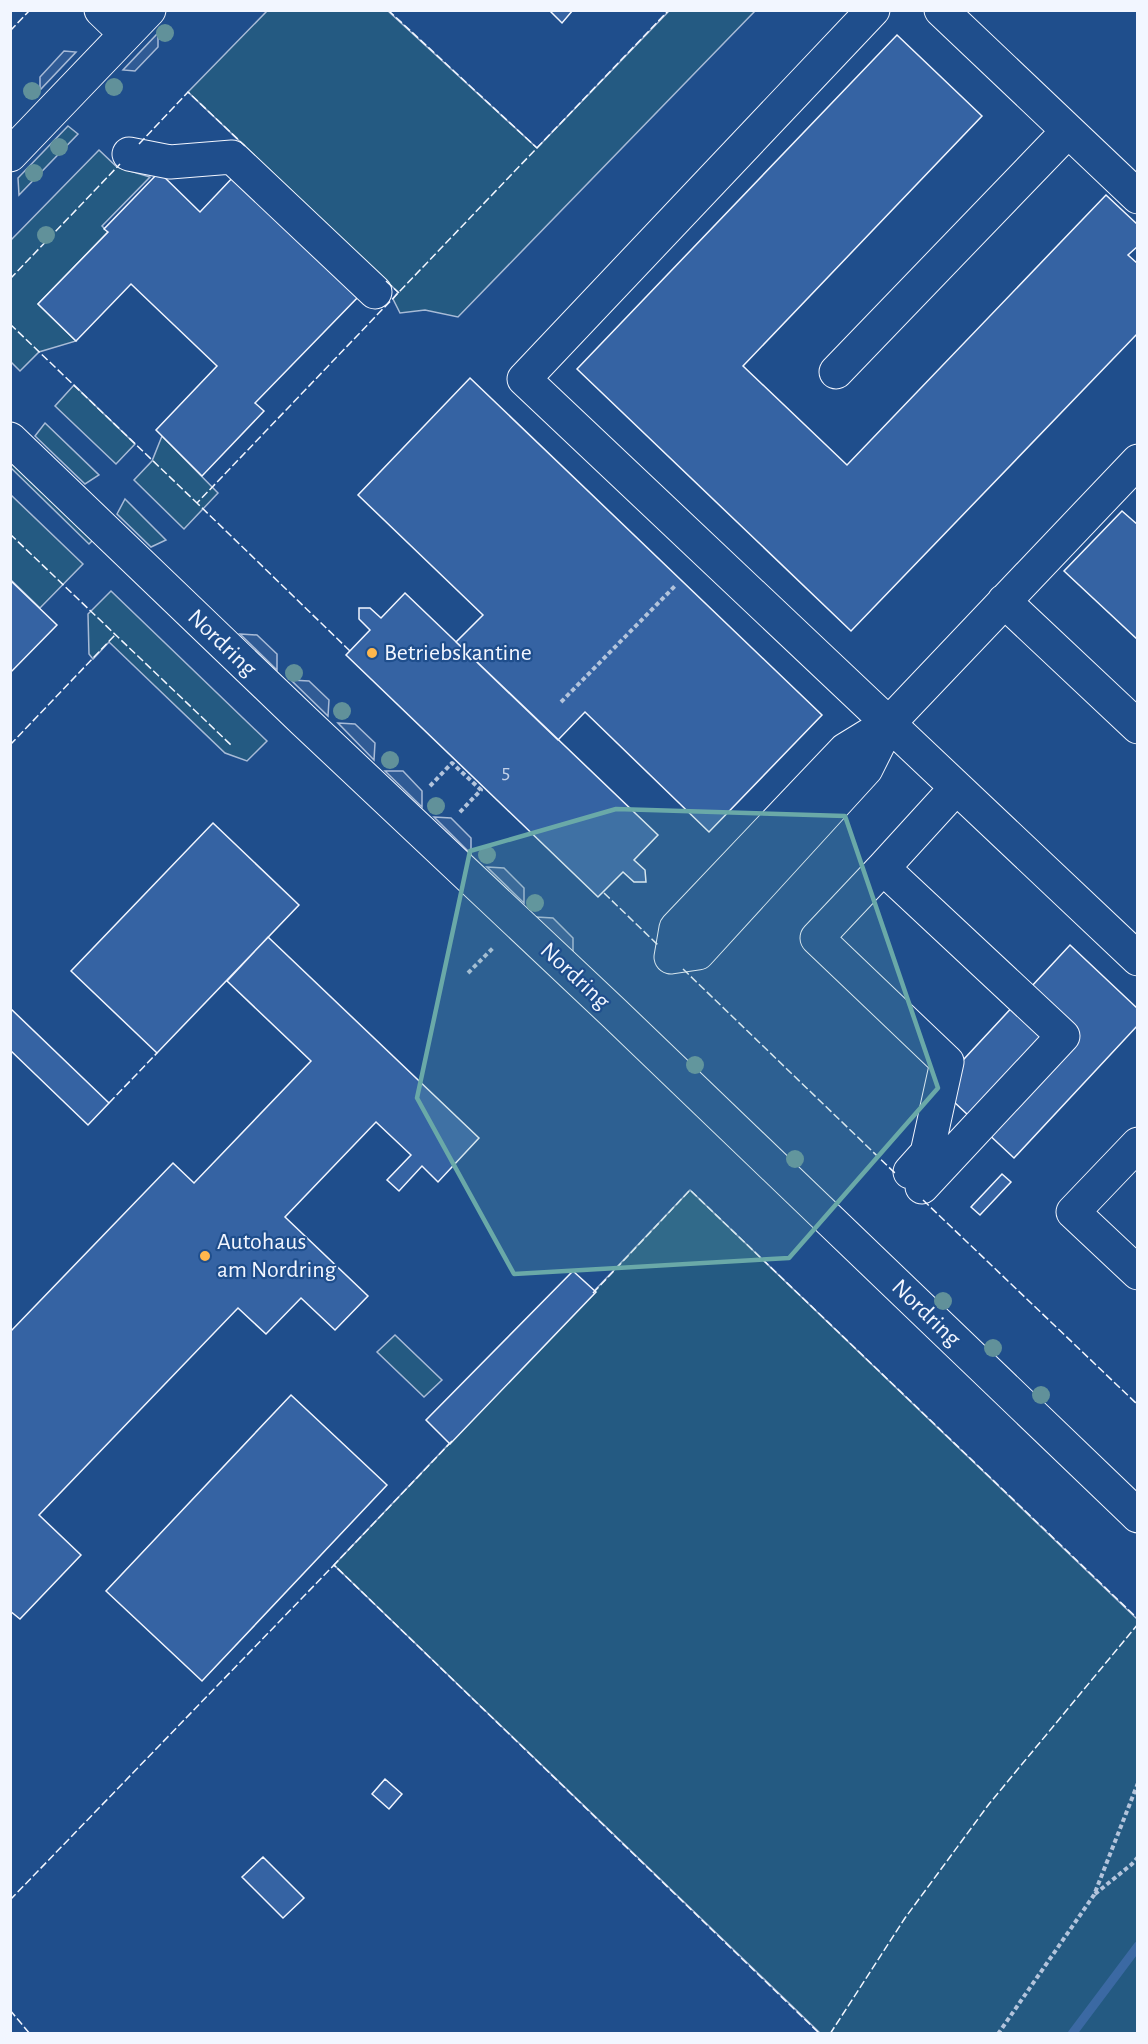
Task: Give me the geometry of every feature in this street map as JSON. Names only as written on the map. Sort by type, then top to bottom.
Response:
[{"type":"street","points":[[101,10],[126,34]]},
{"type":"street","points":[[10,155],[149,10]]},
{"type":"street","points":[[873,10],[524,378],[1137,959]]},
{"type":"street","points":[[941,10],[1137,197]]},
{"type":"street","points":[[836,372],[1068,131]]},
{"type":"street","points":[[129,154],[170,162],[232,157],[375,292]]},
{"type":"street","name":"Nordring","points":[[10,439],[303,720],[615,1014],[1137,1516]]},
{"type":"street","points":[[889,723],[866,770],[698,953],[670,957],[676,928],[845,750],[889,723],[1004,601],[1133,473]]},
{"type":"street","points":[[1004,601],[1137,727]]},
{"type":"street","points":[[883,868],[1063,1036],[916,1180],[927,1153],[947,1062],[817,938],[956,788]]},
{"type":"street","points":[[1137,1144],[1073,1212],[1137,1273]]},
{"type":"path","points":[[561,702],[676,585]]},
{"type":"path","points":[[430,786],[452,763],[482,790],[459,813]]},
{"type":"path","points":[[468,973],[494,946]]},
{"type":"path","points":[[998,2034],[1094,1895],[1137,1783]]},
{"type":"path","points":[[1094,1895],[1132,1864],[1137,1857]]},
{"type":"highlighted area","points":[[616,809],[845,816],[938,1088],[789,1258],[514,1274],[417,1098],[470,851]]},
{"type":"shaded area","points":[[267,11],[388,11],[537,148],[669,11],[755,11],[458,317],[425,310],[400,313],[393,299],[398,292],[188,92]]},
{"type":"shaded area","points":[[158,33],[158,47],[135,71],[123,70]]},
{"type":"shaded area","points":[[64,51],[76,52],[40,90],[40,77]]},
{"type":"shaded area","points":[[68,126],[78,134],[19,195],[18,178]]},
{"type":"shaded area","points":[[99,150],[117,167],[150,177],[102,226],[108,232],[38,304],[76,341],[39,352],[20,371],[11,362],[10,241]]},
{"type":"shaded area","points":[[74,385],[135,444],[116,464],[55,406]]},
{"type":"shaded area","points":[[45,423],[99,475],[85,484],[35,436]]},
{"type":"shaded area","points":[[162,436],[218,493],[184,529],[134,480],[152,461]]},
{"type":"shaded area","points":[[10,460],[93,540],[89,544],[11,468]]},
{"type":"shaded area","points":[[11,495],[83,564],[40,608],[11,580]]},
{"type":"shaded area","points":[[125,499],[166,540],[151,547],[117,514]]},
{"type":"shaded area","points":[[111,591],[267,741],[247,761],[225,753],[109,642],[93,659],[89,654],[88,614]]},
{"type":"shaded area","points":[[240,634],[257,635],[277,654],[277,670]]},
{"type":"shaded area","points":[[291,680],[309,681],[329,700],[328,716]]},
{"type":"shaded area","points":[[338,723],[355,724],[375,743],[374,760]]},
{"type":"shaded area","points":[[385,771],[403,771],[422,791],[422,807]]},
{"type":"shaded area","points":[[434,817],[451,818],[471,838],[471,854]]},
{"type":"shaded area","points":[[487,867],[504,868],[524,888],[524,903]]},
{"type":"shaded area","points":[[536,917],[553,918],[573,938],[573,954]]},
{"type":"shaded area","points":[[690,1190],[1137,1619],[1137,2033],[820,2033],[334,1565]]},
{"type":"shaded area","points":[[395,1335],[442,1380],[424,1397],[377,1352]]},
{"type":"building","points":[[549,10],[573,10],[562,23]]},
{"type":"building","points":[[897,35],[982,116],[743,366],[847,465],[1106,195],[1138,225],[1138,246],[1128,255],[1138,264],[1138,333],[851,631],[577,369]]},
{"type":"building","points":[[159,172],[200,212],[235,175],[360,295],[255,403],[264,411],[202,476],[156,430],[217,366],[131,284],[76,341],[38,304],[108,232],[104,229]]},
{"type":"building","points":[[470,378],[822,715],[709,832],[585,712],[558,740],[456,642],[483,615],[358,495]]},
{"type":"building","points":[[1122,511],[1138,525],[1138,640],[1064,571]]},
{"type":"building","points":[[10,580],[57,625],[10,673]]},
{"type":"building","points":[[405,593],[658,835],[634,860],[645,870],[646,882],[634,882],[623,872],[598,897],[346,655],[370,630],[359,619],[359,608],[370,608],[381,618]]},
{"type":"building","points":[[213,823],[299,905],[157,1053],[71,971]]},
{"type":"building","name":"Autohaus am Nordring","points":[[268,937],[479,1138],[438,1182],[422,1166],[399,1191],[387,1180],[411,1155],[376,1122],[285,1217],[368,1296],[335,1330],[301,1298],[266,1334],[238,1308],[39,1515],[81,1555],[20,1619],[10,1611],[10,1332],[173,1163],[194,1183],[311,1061],[227,981]]},
{"type":"building","points":[[1070,945],[1138,1009],[1138,1025],[1014,1158],[938,1087]]},
{"type":"building","points":[[10,1008],[109,1103],[88,1125],[10,1050]]},
{"type":"building","points":[[1002,1174],[1011,1182],[980,1215],[971,1207]]},
{"type":"building","points":[[573,1271],[596,1292],[450,1444],[426,1420]]},
{"type":"building","points":[[291,1395],[387,1485],[202,1681],[106,1591]]},
{"type":"building","points":[[385,1779],[402,1794],[389,1809],[372,1794]]},
{"type":"building","points":[[263,1857],[304,1898],[283,1918],[242,1877]]},
{"type":"waterway","points":[[1072,2034],[1138,1946]]},
{"type":"fence","points":[[10,31],[30,10]]},
{"type":"fence","points":[[388,10],[537,148]]},
{"type":"fence","points":[[350,651],[197,503],[669,10]]},
{"type":"fence","points":[[139,144],[188,92],[245,146]]},
{"type":"fence","points":[[10,279],[120,164]]},
{"type":"fence","points":[[386,281],[399,293]]},
{"type":"fence","points":[[10,324],[197,503]]},
{"type":"fence","points":[[10,534],[231,745]]},
{"type":"fence","points":[[10,745],[116,634]]},
{"type":"fence","points":[[604,893],[659,946]]},
{"type":"fence","points":[[683,969],[897,1175]]},
{"type":"fence","points":[[109,1103],[157,1053]]},
{"type":"fence","points":[[593,1293],[690,1190],[1138,1619]]},
{"type":"fence","points":[[923,1200],[1138,1405]]},
{"type":"fence","points":[[452,1441],[334,1565],[820,2034]]},
{"type":"fence","points":[[10,1900],[334,1565],[336,1567]]},
{"type":"fence","points":[[830,2034],[905,1918],[989,1804],[1138,1624]]},
{"type":"fence","points":[[10,2010],[30,2034]]},
{"type":"place","name":"Betriebskantine","points":[[372,653]]},
{"type":"place","name":"Autohaus am Nordring","points":[[205,1256]]}]
